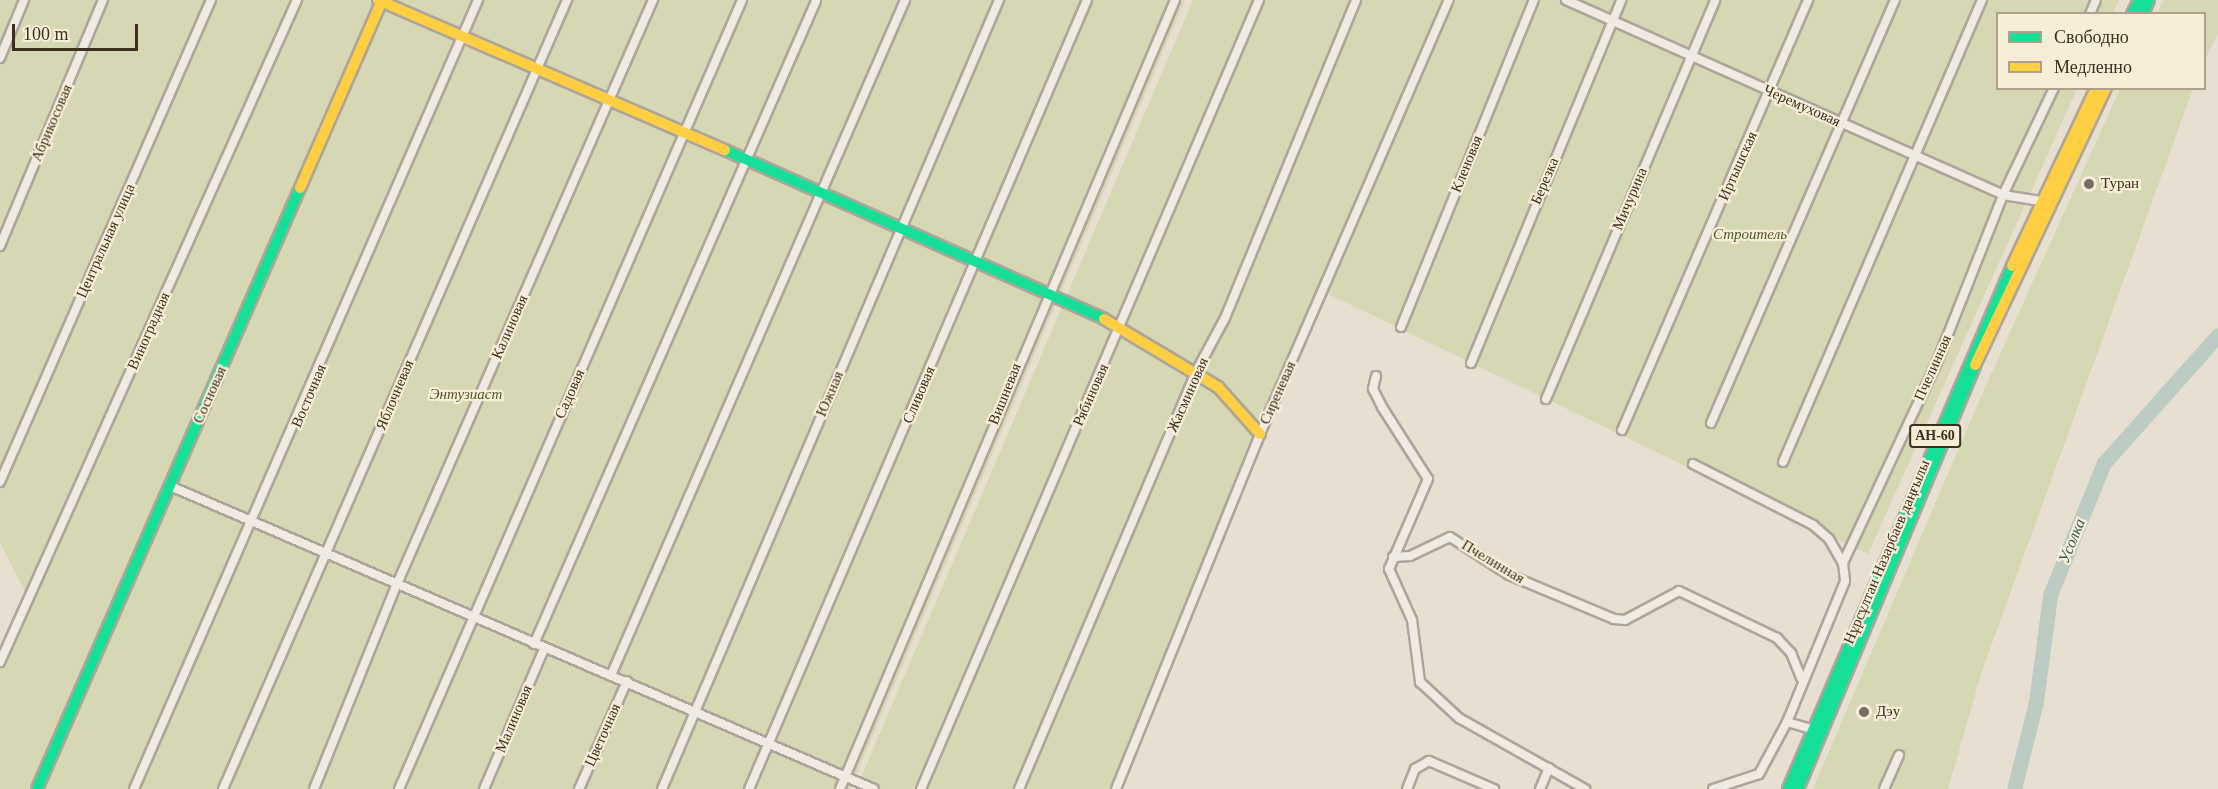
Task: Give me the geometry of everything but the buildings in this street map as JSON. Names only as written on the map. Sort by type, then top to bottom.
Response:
[{"type":"street","points":[[0,58],[24,0]]},
{"type":"street","name":"Абрикосовая","points":[[0,246],[103,0]]},
{"type":"street","name":"Центральная улица","points":[[0,482],[211,0]]},
{"type":"street","name":"Виноградная","points":[[0,662],[297,0]]},
{"type":"street","points":[[380,0],[902,225],[1121,327],[1218,387],[1260,434]]},
{"type":"street","name":"Сосновая","points":[[37,789],[380,0]]},
{"type":"street","name":"Восточная","points":[[134,789],[255,520],[478,0]]},
{"type":"street","name":"Яблочневая","points":[[223,789],[567,0]]},
{"type":"street","name":"Калиновая","points":[[314,789],[397,584],[652,0]]},
{"type":"street","name":"Садовая","points":[[399,789],[471,616],[742,0]]},
{"type":"street","points":[[612,673],[905,0]]},
{"type":"street","name":"Южная","points":[[662,789],[999,0]]},
{"type":"street","name":"Сливовая","points":[[749,789],[1086,0]]},
{"type":"street","name":"Вишневая","points":[[840,789],[1047,292],[1175,0]]},
{"type":"street","name":"Рябиновая","points":[[921,789],[1121,327],[1259,0]]},
{"type":"street","name":"Жасминовая","points":[[1019,789],[1196,372],[1225,318],[1356,0]]},
{"type":"street","name":"Сиреневая","points":[[1116,789],[1260,434],[1449,0]]},
{"type":"street","name":"Кленовая","points":[[1401,327],[1533,0]]},
{"type":"street","name":"Черемуховая","points":[[1566,0],[1689,57],[2003,195],[2041,201]]},
{"type":"street","name":"Березка","points":[[1471,363],[1621,0]]},
{"type":"street","name":"Мичурина","points":[[1546,399],[1715,0]]},
{"type":"street","name":"Иртышская","points":[[1622,430],[1808,0]]},
{"type":"street","points":[[1711,423],[1895,0]]},
{"type":"street","points":[[1784,462],[1913,155],[1982,0]]},
{"type":"street","points":[[534,644],[749,159],[816,1]]},
{"type":"street","name":"Пчелинная","points":[[1713,789],[1760,774],[1787,722],[1801,678],[1845,581],[1843,563],[1937,362],[2003,195],[2053,90]]},
{"type":"street","name":"Нұрсұлтан Назарбаев даңғылы","points":[[1798,789],[1817,731],[1969,355],[2095,90]]},
{"type":"street","name":"Нұрсұлтан Назарбаев даңғылы","points":[[1788,789],[1817,731],[1977,359],[2105,90]]},
{"type":"street","points":[[1376,376],[1373,389],[1382,407],[1428,479],[1393,557],[1390,577],[1412,620],[1425,691],[1459,718],[1585,789]]},
{"type":"street","points":[[1693,464],[1813,525],[1829,539],[1843,563]]},
{"type":"street","points":[[170,486],[255,520],[544,649],[612,673],[767,746],[874,789]]},
{"type":"street","name":"Пчелинная","points":[[1393,557],[1410,556],[1450,537],[1509,574],[1614,619],[1625,620],[1679,591],[1777,638],[1791,653],[1801,678]]},
{"type":"street","name":"Малиновая","points":[[484,789],[544,649]]},
{"type":"street","name":"Цветочная","points":[[579,789],[627,681]]},
{"type":"street","points":[[1787,722],[1817,731]]},
{"type":"street","points":[[1884,789],[1899,755]]},
{"type":"street","points":[[1407,789],[1415,769],[1429,761],[1494,789]]},
{"type":"street","points":[[1540,789],[1549,768]]},
{"type":"green space","name":"Энтузиаст","points":[[0,0],[1185,0],[850,789],[0,789],[0,665],[29,599],[0,543]]},
{"type":"green space","name":"Строитель","points":[[1193,0],[2119,0],[2113,12],[1996,12],[1996,90],[2077,90],[1868,554],[1326,293],[1119,789],[856,789]]},
{"type":"green space","points":[[2164,0],[2218,0],[2218,34],[2206,57],[2206,12],[2158,12]]},
{"type":"green space","points":[[2120,90],[2193,90],[1981,674],[1948,789],[1813,789],[1983,392]]},
{"type":"waterway","name":"Усолка","points":[[2014,789],[2036,702],[2050,595],[2104,463],[2218,335]]},
{"type":"traffic: fast","points":[[2133,12],[2139,0]]},
{"type":"traffic: fast","points":[[2144,12],[2149,0]]},
{"type":"traffic: fast","points":[[725,150],[1104,319]]},
{"type":"traffic: fast","points":[[37,789],[300,188]]},
{"type":"traffic: fast","points":[[1788,789],[2012,266]]},
{"type":"traffic: fast","points":[[1798,789],[1975,365]]},
{"type":"traffic: slow","points":[[378,0],[725,150]]},
{"type":"traffic: slow","points":[[300,188],[382,0]]},
{"type":"traffic: slow","points":[[2012,266],[2095,90]]},
{"type":"traffic: slow","points":[[1975,365],[2105,90]]},
{"type":"traffic: slow","points":[[1104,319],[1218,387],[1260,434]]},
{"type":"place","name":"Туран","points":[[2089,184]]},
{"type":"place","name":"Дэу","points":[[1864,712]]}]
